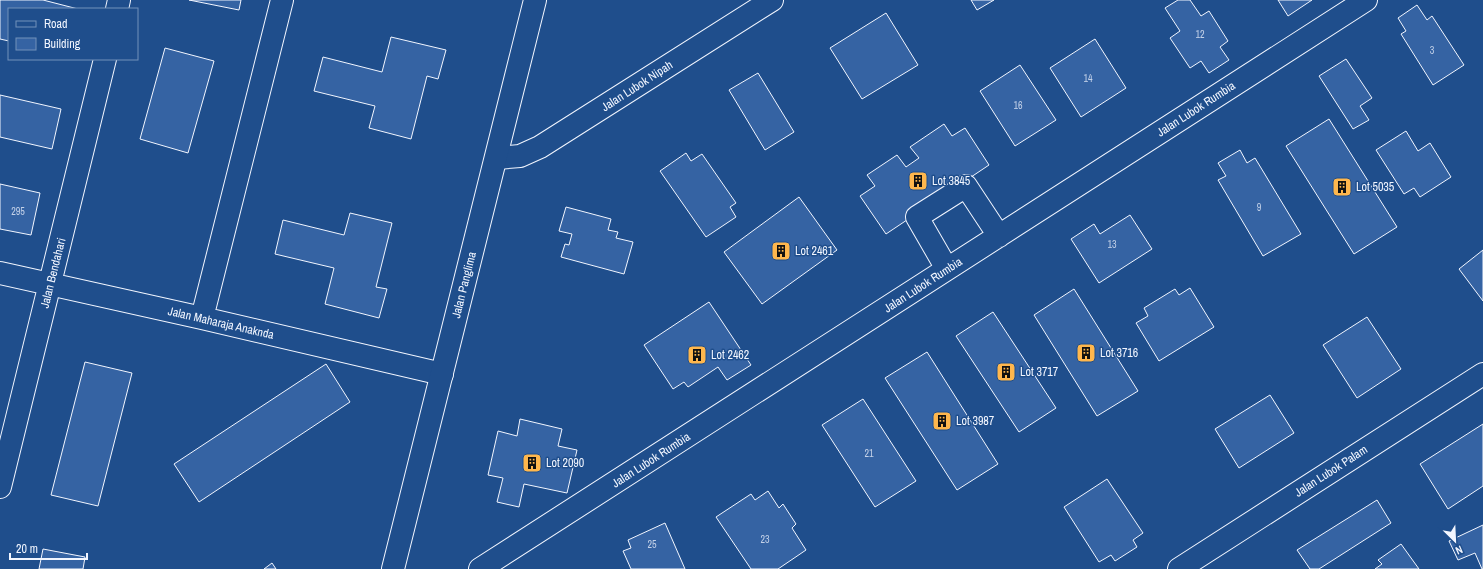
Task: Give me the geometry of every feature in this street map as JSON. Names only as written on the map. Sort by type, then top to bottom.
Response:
[{"type":"street","points":[[202,318],[282,0]]},
{"type":"street","name":"Jalan Panglima","points":[[393,569],[497,158],[535,0]]},
{"type":"street","name":"Jalan Lubok Nipah","points":[[497,158],[520,156],[540,147],[772,0]]},
{"type":"street","name":"Jalan Lubok Rumbia","points":[[480,569],[1366,0]]},
{"type":"street","name":"Jalan Bendahari","points":[[0,487],[104,60]]},
{"type":"street","points":[[947,269],[918,218],[966,186],[999,236]]},
{"type":"street","name":"Jalan Maharaja Anaknda","points":[[0,273],[442,374]]},
{"type":"street","name":"Jalan Lubok Palam","points":[[1179,569],[1483,374]]},
{"type":"building","points":[[0,0],[43,0],[74,8],[8,8],[8,41],[0,39]]},
{"type":"building","points":[[189,0],[241,0],[239,10]]},
{"type":"building","points":[[971,0],[994,0],[977,10]]},
{"type":"building","points":[[1178,0],[1190,0],[1201,16],[1209,11],[1228,41],[1220,47],[1229,60],[1209,73],[1201,61],[1190,68],[1170,38],[1180,31],[1165,8]]},
{"type":"building","points":[[1278,0],[1312,0],[1288,16]]},
{"type":"building","points":[[1417,5],[1427,20],[1432,16],[1464,65],[1433,85],[1401,34],[1406,31],[1398,18]]},
{"type":"building","points":[[886,13],[918,65],[862,99],[830,48]]},
{"type":"building","points":[[391,37],[446,50],[438,79],[427,76],[411,139],[369,128],[375,106],[314,91],[323,57],[382,72]]},
{"type":"building","points":[[1095,39],[1126,88],[1081,117],[1050,68]]},
{"type":"building","points":[[165,48],[214,61],[188,153],[140,139]]},
{"type":"building","points":[[1346,59],[1372,98],[1360,106],[1369,120],[1353,129],[1319,76]]},
{"type":"building","points":[[1020,65],[1056,120],[1015,146],[980,91]]},
{"type":"building","points":[[758,73],[794,132],[765,150],[729,90]]},
{"type":"building","points":[[0,95],[61,109],[52,149],[0,137]]},
{"type":"building","name":"Lot 5035","points":[[1329,119],[1397,227],[1354,254],[1286,146]]},
{"type":"building","name":"Lot 3845","points":[[944,124],[952,136],[965,128],[989,165],[886,234],[860,196],[875,186],[867,175],[897,155],[906,167],[919,158],[910,147]]},
{"type":"building","points":[[1406,131],[1418,151],[1430,143],[1451,177],[1420,197],[1414,188],[1404,194],[1376,150]]},
{"type":"building","points":[[1240,150],[1247,163],[1255,158],[1301,234],[1263,256],[1218,180],[1226,176],[1218,163]]},
{"type":"building","points":[[686,153],[691,161],[702,154],[736,203],[730,207],[736,217],[706,237],[660,171]]},
{"type":"building","points":[[0,184],[40,193],[31,235],[0,229]]},
{"type":"building","name":"Lot 2461","points":[[799,197],[837,250],[762,304],[724,252]]},
{"type":"building","points":[[566,207],[611,219],[608,230],[618,232],[616,238],[633,242],[624,274],[561,257],[565,244],[569,245],[572,234],[559,231]]},
{"type":"building","points":[[350,213],[392,223],[376,287],[387,289],[379,318],[325,304],[334,268],[275,254],[283,220],[344,235]]},
{"type":"building","points":[[1130,215],[1152,249],[1099,283],[1071,239],[1094,224],[1100,234]]},
{"type":"building","points":[[1483,250],[1483,301],[1459,269]]},
{"type":"building","points":[[1190,288],[1214,327],[1159,361],[1136,323],[1148,316],[1144,308],[1175,289],[1179,295]]},
{"type":"building","name":"Lot 3716","points":[[1074,289],[1138,391],[1097,416],[1034,315]]},
{"type":"building","name":"Lot 2462","points":[[709,302],[751,365],[727,380],[718,367],[688,387],[684,382],[673,389],[644,345]]},
{"type":"building","name":"Lot 3717","points":[[993,312],[1056,408],[1019,432],[956,336]]},
{"type":"building","points":[[1367,317],[1401,369],[1357,398],[1323,345]]},
{"type":"building","name":"Lot 3987","points":[[927,352],[998,464],[957,490],[885,378]]},
{"type":"building","points":[[85,362],[132,373],[98,506],[51,495]]},
{"type":"building","points":[[326,364],[350,402],[199,502],[174,464]]},
{"type":"building","points":[[1270,395],[1294,433],[1239,468],[1215,429]]},
{"type":"building","points":[[863,399],[916,481],[875,507],[822,425]]},
{"type":"building","name":"Lot 2090","points":[[520,419],[562,429],[558,446],[577,450],[567,493],[524,484],[519,507],[497,502],[503,478],[488,475],[498,431],[517,436]]},
{"type":"building","points":[[1483,424],[1483,486],[1448,509],[1420,464]]},
{"type":"building","points":[[1107,479],[1143,533],[1133,540],[1137,547],[1115,561],[1111,555],[1099,562],[1064,507]]},
{"type":"building","points":[[768,491],[779,508],[783,504],[796,524],[792,528],[806,550],[778,569],[751,569],[716,517],[751,494],[755,500]]},
{"type":"building","points":[[1377,500],[1391,523],[1319,569],[1310,569],[1297,550]]},
{"type":"building","points":[[665,523],[685,569],[631,569],[623,551],[631,548],[628,540]]},
{"type":"building","points":[[1483,525],[1482,569],[1475,553],[1458,560],[1449,541]]},
{"type":"building","points":[[1401,544],[1419,569],[1375,569],[1382,564],[1378,560]]},
{"type":"building","points":[[43,549],[85,557],[83,569],[39,569]]},
{"type":"building","points":[[272,563],[276,569],[264,569]]},
{"type":"place","name":"Lot 3845","points":[[918,181]]},
{"type":"place","name":"Lot 5035","points":[[1342,187]]},
{"type":"place","name":"Lot 2461","points":[[781,251]]},
{"type":"place","name":"Lot 3716","points":[[1086,353]]},
{"type":"place","name":"Lot 2462","points":[[697,355]]},
{"type":"place","name":"Lot 3717","points":[[1006,372]]},
{"type":"place","name":"Lot 3987","points":[[942,421]]},
{"type":"place","name":"Lot 2090","points":[[532,463]]}]
